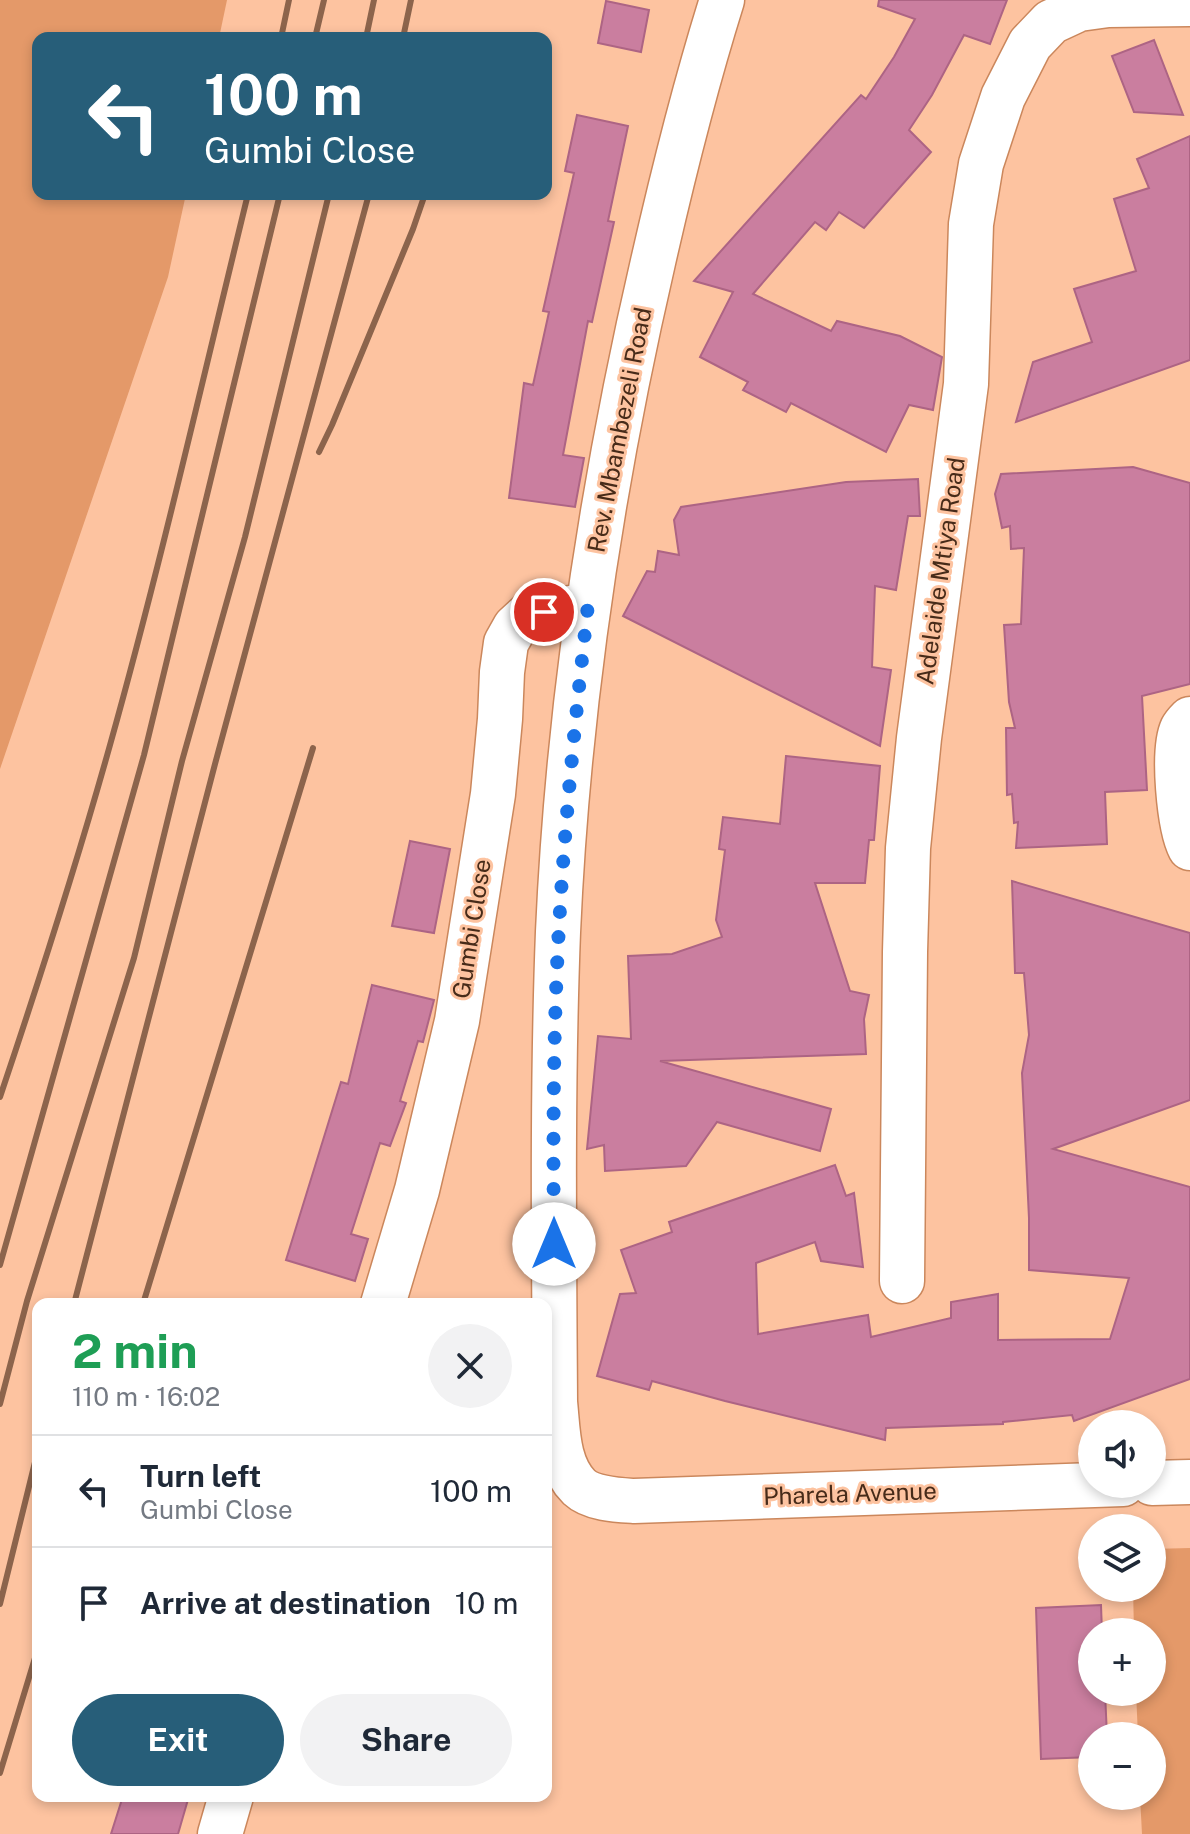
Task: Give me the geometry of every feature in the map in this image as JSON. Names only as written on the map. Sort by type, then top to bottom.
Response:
[{"type":"street","name":"Rev. Mbambezeli Road","points":[[580,1487],[568,1470],[559,1446],[555,1402],[553,1118],[559,913],[571,758],[588,605],[618,425],[672,178],[722,0]]},
{"type":"street","name":"Adelaide Mtiya Road","points":[[902,1281],[908,848],[919,738],[966,384],[971,224],[981,164],[1003,97],[1030,44],[1051,22],[1079,9],[1108,5],[1190,4]]},
{"type":"street","name":"Gumbi Close","points":[[385,1298],[417,1190],[457,1021],[493,794],[506,643],[515,627],[527,616],[588,605]]},
{"type":"street","points":[[1190,719],[1182,729],[1177,751],[1179,793],[1190,848]]},
{"type":"street","points":[[1166,1483],[1190,1482]]},
{"type":"street","name":"Pharela Avenue","points":[[580,1487],[612,1499],[664,1501],[1078,1486]]},
{"type":"street","points":[[220,1834],[229,1802]]},
{"type":"shaded area","points":[[0,0],[227,0],[220,32],[32,32],[32,200],[185,200],[168,277],[0,769]]},
{"type":"shaded area","points":[[1190,1548],[1190,1834],[1142,1834],[1141,1810],[1166,1810],[1166,1722],[1137,1722],[1137,1706],[1166,1706],[1166,1618],[1134,1618],[1133,1602],[1166,1602],[1166,1549]]},
{"type":"building","points":[[879,0],[1007,0],[990,44],[964,35],[909,130],[931,152],[864,228],[839,212],[826,230],[815,222],[753,294],[831,331],[837,321],[900,336],[942,357],[933,410],[909,405],[886,452],[791,403],[786,412],[743,390],[748,382],[700,357],[733,292],[694,281],[861,95],[866,99],[894,57],[915,19],[878,6]]},
{"type":"building","points":[[606,1],[649,10],[641,52],[598,43]]},
{"type":"building","points":[[1154,40],[1183,115],[1134,112],[1112,56]]},
{"type":"building","points":[[577,115],[628,126],[608,221],[614,222],[592,322],[588,321],[563,455],[584,458],[575,507],[509,498],[524,383],[533,385],[549,312],[543,311],[574,173],[565,171]]},
{"type":"building","points":[[1190,136],[1190,360],[1016,422],[1033,362],[1092,342],[1074,289],[1136,271],[1114,199],[1149,188],[1137,159]]},
{"type":"building","points":[[1133,467],[1190,483],[1190,684],[1142,696],[1147,790],[1105,792],[1107,844],[1016,848],[1018,822],[1014,823],[1012,794],[1007,795],[1006,728],[1015,728],[1009,702],[1004,625],[1021,624],[1024,548],[1011,549],[1010,526],[1002,528],[995,494],[1001,474]]},
{"type":"building","points":[[918,479],[920,516],[908,516],[896,590],[875,586],[872,667],[891,670],[880,746],[623,616],[647,571],[655,572],[658,551],[679,555],[674,520],[681,507],[846,482]]},
{"type":"building","points":[[786,756],[880,766],[874,840],[869,840],[865,883],[815,883],[850,991],[869,995],[864,1019],[866,1054],[660,1061],[831,1109],[820,1151],[717,1122],[686,1166],[605,1171],[604,1145],[587,1149],[598,1036],[631,1039],[628,956],[672,954],[722,937],[716,920],[725,850],[719,849],[723,817],[780,824]]},
{"type":"building","points":[[410,841],[450,849],[434,933],[392,926]]},
{"type":"building","points":[[1012,881],[1190,933],[1190,1100],[1053,1149],[1190,1187],[1190,1379],[1104,1410],[1078,1410],[1078,1420],[1074,1421],[1072,1415],[1003,1424],[886,1428],[885,1440],[652,1381],[649,1390],[597,1376],[620,1294],[636,1293],[621,1250],[672,1232],[669,1222],[835,1165],[846,1196],[854,1193],[863,1267],[821,1261],[815,1242],[756,1263],[758,1334],[868,1315],[871,1337],[951,1318],[951,1302],[998,1294],[998,1340],[1110,1339],[1129,1278],[1029,1270],[1022,1073],[1029,1035],[1024,973],[1015,973]]},
{"type":"building","points":[[372,985],[434,1000],[423,1042],[418,1041],[400,1101],[406,1103],[390,1146],[380,1143],[351,1234],[368,1239],[355,1281],[286,1260],[341,1082],[348,1084]]},
{"type":"building","points":[[1101,1605],[1101,1618],[1078,1618],[1078,1706],[1106,1706],[1106,1722],[1078,1722],[1078,1758],[1041,1759],[1036,1608]]},
{"type":"building","points":[[121,1802],[187,1802],[178,1834],[111,1834]]},
{"type":"railway","points":[[282,32],[289,0]]},
{"type":"railway","points":[[316,32],[324,0]]},
{"type":"railway","points":[[367,32],[374,0]]},
{"type":"railway","points":[[404,32],[411,0]]},
{"type":"railway","points":[[0,1097],[57,922],[129,677],[247,200]]},
{"type":"railway","points":[[0,1265],[144,755],[279,200]]},
{"type":"railway","points":[[0,1404],[27,1301],[134,958],[182,761],[245,537],[328,200]]},
{"type":"railway","points":[[76,1298],[215,764],[367,200]]},
{"type":"railway","points":[[319,452],[423,200]]},
{"type":"railway","points":[[145,1298],[313,748]]},
{"type":"railway","points":[[0,1604],[32,1474]]},
{"type":"railway","points":[[0,1773],[32,1668]]},
{"type":"route","points":[[544,612],[588,605],[571,758],[558,929],[553,1118],[554,1244]]}]
